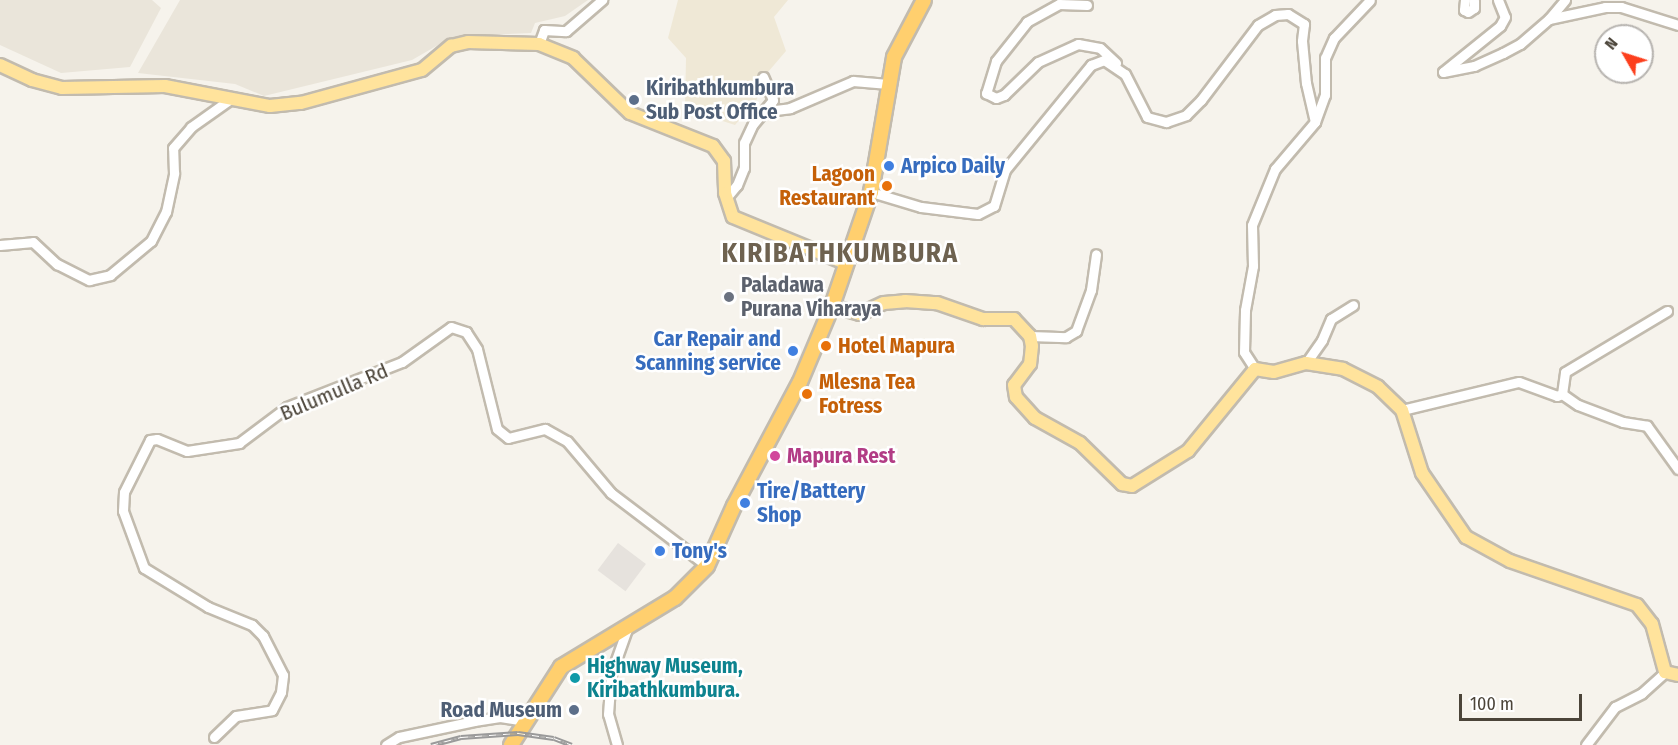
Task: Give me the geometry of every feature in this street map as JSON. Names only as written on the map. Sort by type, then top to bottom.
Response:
[{"type":"highway","points":[[512,744],[561,667],[675,598],[707,566],[800,382],[832,306],[844,263],[871,192],[894,57],[924,0]]},
{"type":"main road","points":[[0,65],[32,80],[62,88],[165,86],[234,96],[270,106],[301,103],[422,70],[451,46],[468,42],[538,44],[573,58],[630,113],[713,146],[724,161],[725,191],[733,216],[844,263]]},
{"type":"main road","points":[[832,306],[860,314],[884,303],[937,303],[983,319],[1014,319],[1030,336],[1030,364],[1014,385],[1016,397],[1035,417],[1080,443],[1122,484],[1132,486],[1188,452],[1255,369],[1274,372],[1306,363],[1343,369],[1378,387],[1402,410],[1422,473],[1466,537],[1510,561],[1637,605],[1652,624],[1665,672],[1678,675]]},
{"type":"street","points":[[538,44],[544,30],[566,31],[602,0]]},
{"type":"street","points":[[1255,369],[1244,352],[1245,310],[1253,266],[1251,225],[1275,170],[1315,122],[1325,95],[1325,57],[1334,38],[1370,0]]},
{"type":"street","points":[[1465,0],[1464,10],[1468,12],[1474,9],[1474,0]]},
{"type":"street","points":[[1498,0],[1505,17],[1500,26],[1443,72],[1474,66],[1520,44],[1549,19],[1564,0]]},
{"type":"street","points":[[1087,5],[1059,4],[1027,22],[996,61],[986,93],[996,98],[1004,95],[1038,62],[1078,44],[1100,48],[1125,74],[1147,117],[1166,122],[1186,115],[1201,100],[1258,25],[1275,15],[1288,14],[1304,24],[1302,41],[1306,83],[1315,122]]},
{"type":"street","points":[[1549,19],[1621,7],[1678,25]]},
{"type":"street","points":[[871,192],[921,207],[942,207],[951,213],[978,214],[994,206],[1005,170],[1091,65],[1104,60],[1125,74]]},
{"type":"street","points":[[763,77],[773,100],[771,110]]},
{"type":"street","points":[[725,191],[737,185],[744,168],[744,143],[753,124],[771,110],[790,108],[853,81],[888,84]]},
{"type":"street","points":[[0,245],[33,242],[57,264],[89,280],[110,275],[151,241],[165,212],[174,173],[173,148],[191,127],[234,96]]},
{"type":"street","points":[[1030,336],[1066,337],[1076,331],[1091,290],[1096,254]]},
{"type":"street","points":[[1306,363],[1322,340],[1331,319],[1353,305]]},
{"type":"street","points":[[1562,394],[1565,372],[1667,311]]},
{"type":"street","name":"Bulumulla Rd","points":[[214,737],[236,716],[272,710],[279,699],[283,675],[264,636],[252,625],[208,607],[144,568],[123,511],[124,492],[150,440],[157,439],[187,451],[239,443],[287,407],[402,362],[450,327],[466,332],[477,349],[497,429],[508,438],[544,429],[567,441],[611,493],[707,566]]},
{"type":"street","points":[[1402,410],[1440,403],[1468,391],[1487,391],[1507,382],[1518,382],[1557,396],[1562,394]]},
{"type":"street","points":[[1562,394],[1578,405],[1647,426],[1678,470]]},
{"type":"street","points":[[617,745],[608,714],[611,674],[627,629]]},
{"type":"street","points":[[1586,745],[1615,707],[1642,693],[1665,672]]},
{"type":"street","points":[[386,745],[399,737],[474,721],[500,717],[526,721]]},
{"type":"shaded area","points":[[0,0],[152,0],[161,8],[130,67],[61,73],[0,45]]},
{"type":"shaded area","points":[[180,0],[588,0],[565,16],[535,23],[531,33],[463,36],[445,41],[412,60],[264,96],[235,84],[138,73]]},
{"type":"shaded area","points":[[678,0],[788,0],[774,17],[786,51],[768,72],[756,101],[735,125],[685,109],[686,58],[668,38]]},
{"type":"shaded area","points":[[618,543],[646,564],[625,591],[598,570]]},
{"type":"railway","points":[[431,745],[461,737],[518,733],[554,738],[572,745]]},
{"type":"place","name":"Kiribathkumbura Sub Post Office","points":[[634,100]]},
{"type":"place","name":"Arpico Daily","points":[[889,166]]},
{"type":"place","name":"Lagoon Restaurant","points":[[887,186]]},
{"type":"place","name":"Paladawa Purana Viharaya","points":[[729,297]]},
{"type":"place","name":"Hotel Mapura","points":[[826,346]]},
{"type":"place","name":"Car Repair and Scanning service","points":[[793,351]]},
{"type":"place","name":"Mlesna Tea Fotress","points":[[807,394]]},
{"type":"place","name":"Mapura Rest","points":[[775,456]]},
{"type":"place","name":"Tire/Battery Shop","points":[[745,503]]},
{"type":"place","name":"Tony's","points":[[660,551]]},
{"type":"place","name":"Highway Museum, Kiribathkumbura.","points":[[575,678]]},
{"type":"place","name":"Road Museum","points":[[574,710]]},
{"type":"district","name":"KIRIBATHKUMBURA","points":[[840,254]]}]
